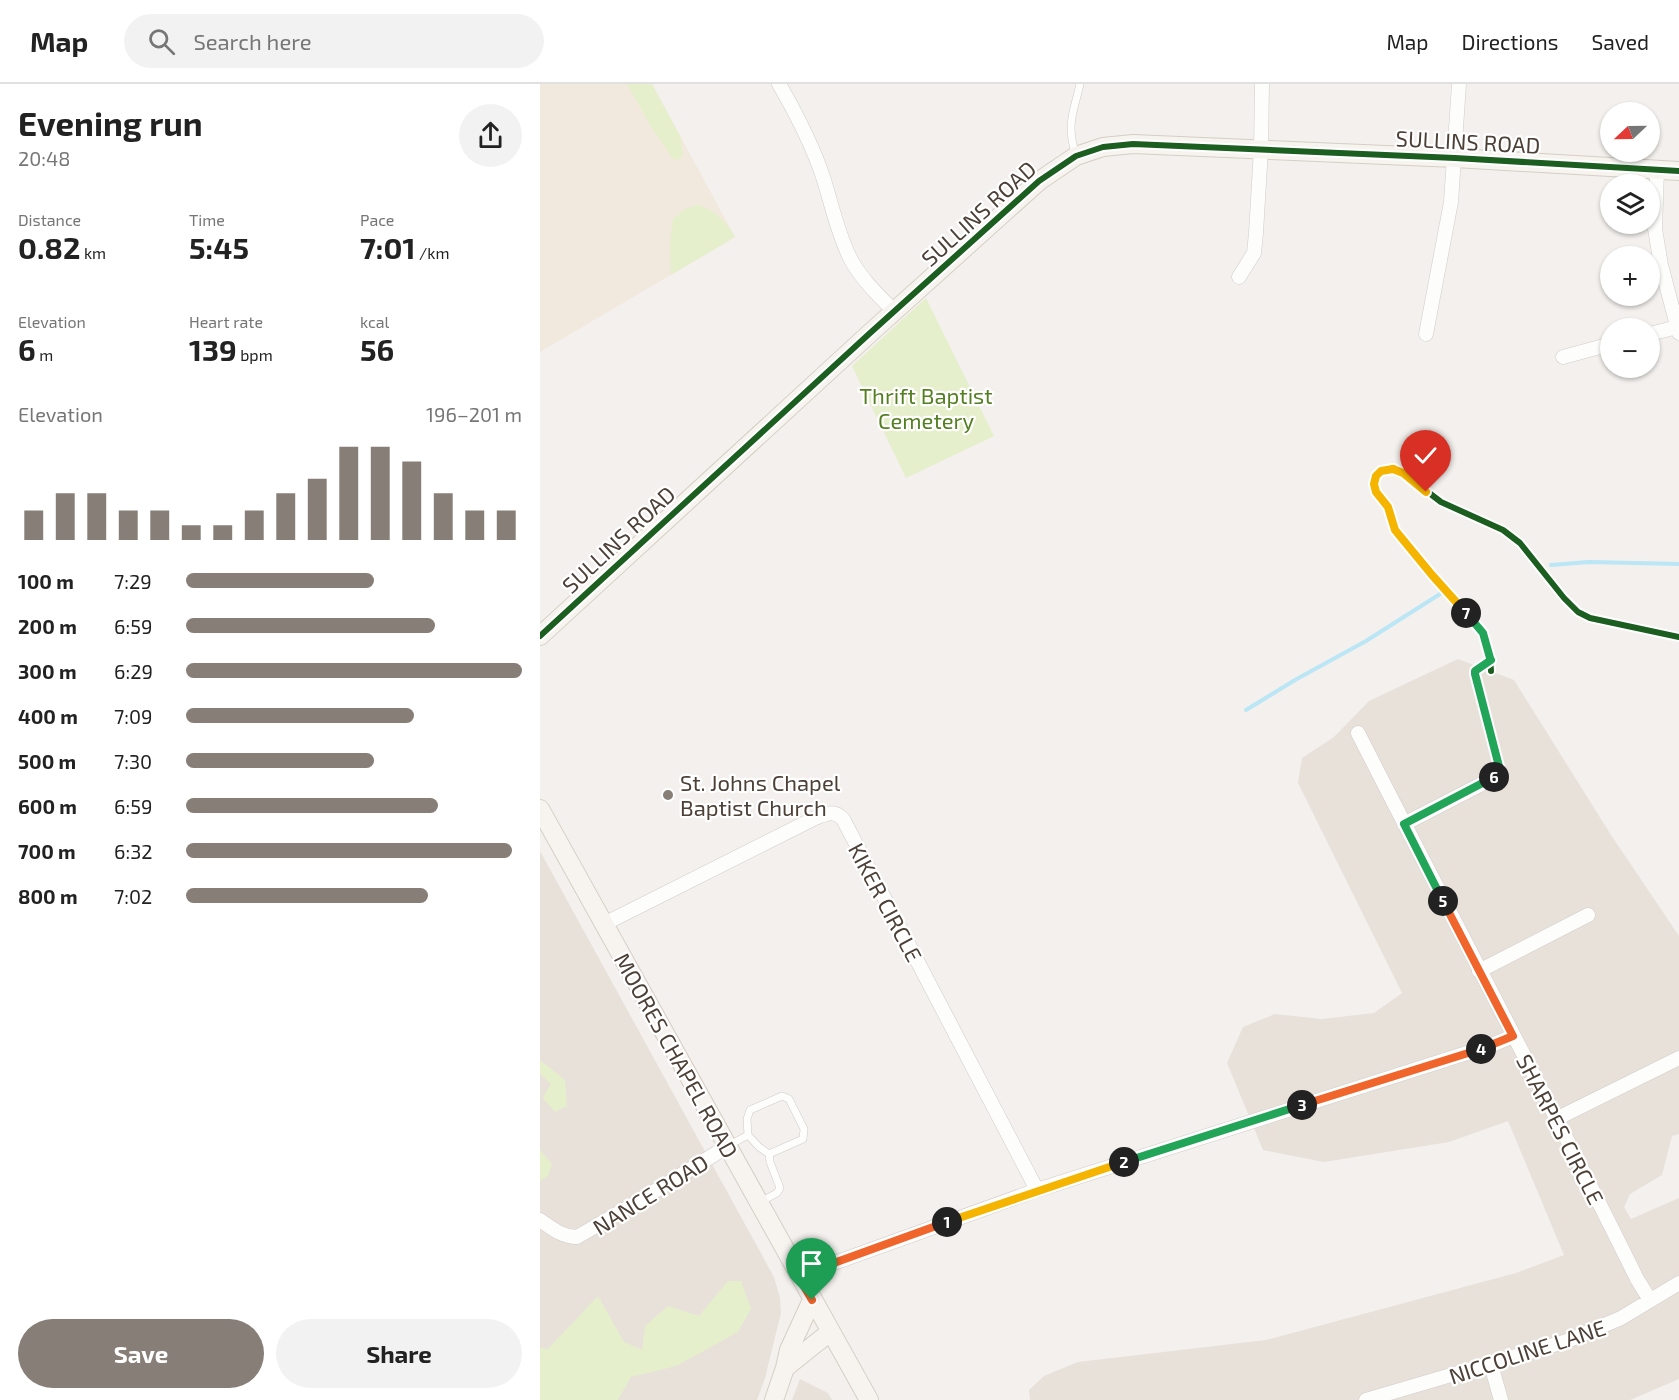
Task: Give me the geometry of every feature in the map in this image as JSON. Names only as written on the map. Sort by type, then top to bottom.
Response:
[{"type":"street","points":[[779,84],[812,148],[840,235],[850,258],[861,275],[894,311]]},
{"type":"street","points":[[1239,277],[1254,253],[1262,149],[1262,84]]},
{"type":"street","points":[[1426,334],[1451,202],[1459,84]]},
{"type":"street","name":"SULLINS ROAD","points":[[540,636],[1039,181],[1076,156],[1103,147],[1133,144],[1455,158],[1679,171]]},
{"type":"street","points":[[1657,170],[1655,230],[1661,265],[1678,330],[1660,333]]},
{"type":"street","points":[[1563,357],[1600,347]]},
{"type":"street","name":"SHARPES CIRCLE","points":[[1358,733],[1557,1118],[1637,1279],[1650,1300]]},
{"type":"street","points":[[1404,824],[1501,774]]},
{"type":"street","name":"MOORES CHAPEL ROAD","points":[[540,810],[869,1400]]},
{"type":"street","name":"KIKER CIRCLE","points":[[604,924],[806,822],[831,812],[837,813],[843,819],[1037,1190]]},
{"type":"street","points":[[1479,971],[1588,915]]},
{"type":"street","points":[[798,1276],[1037,1190],[1492,1045],[1513,1036]]},
{"type":"street","points":[[1557,1118],[1679,1058]]},
{"type":"street","name":"NANCE ROAD","points":[[540,1220],[562,1235],[577,1237],[728,1146]]},
{"type":"street","name":"NICCOLINE LANE","points":[[1366,1400],[1491,1365],[1599,1329],[1679,1283]]},
{"type":"street","points":[[774,1400],[789,1350],[812,1300]]},
{"type":"street","points":[[785,1368],[830,1332]]},
{"type":"street","points":[[1491,1365],[1500,1400]]},
{"type":"lane","points":[[1076,156],[1070,137],[1071,116],[1080,84]]},
{"type":"lane","points":[[759,1203],[777,1193],[780,1188],[769,1154],[748,1136],[747,1119],[750,1110],[782,1096],[789,1099],[804,1130],[803,1139],[769,1154]]},
{"type":"lane","points":[[728,1146],[748,1136]]},
{"type":"shaded area","points":[[540,84],[652,84],[735,237],[540,352]]},
{"type":"shaded area","points":[[1458,659],[1514,680],[1611,835],[1679,936],[1679,1134],[1672,1136],[1662,1175],[1630,1194],[1624,1207],[1631,1219],[1679,1198],[1679,1379],[1630,1400],[1030,1400],[1029,1390],[1044,1376],[1078,1362],[1266,1340],[1516,1273],[1564,1255],[1508,1121],[1449,1142],[1324,1162],[1263,1150],[1227,1063],[1243,1027],[1275,1014],[1322,1019],[1374,1013],[1402,993],[1298,783],[1302,758],[1334,737],[1369,701]]},
{"type":"shaded area","points":[[540,851],[774,1277],[780,1298],[781,1313],[765,1378],[757,1400],[540,1400]]},
{"type":"shaded area","points":[[800,1379],[828,1393],[832,1400],[792,1400]]},
{"type":"green space","points":[[627,84],[652,84],[681,138],[683,155],[679,160],[673,159],[650,125]]},
{"type":"green space","points":[[699,205],[720,218],[735,237],[671,275],[670,245],[673,219],[687,208]]},
{"type":"green space","name":"Thrift Baptist Cemetery","points":[[926,298],[994,436],[906,478],[852,366]]},
{"type":"green space","points":[[540,1060],[565,1080],[567,1106],[555,1112],[543,1098],[551,1084],[540,1074]]},
{"type":"green space","points":[[540,1150],[552,1164],[548,1176],[540,1181]]},
{"type":"green space","points":[[728,1281],[741,1281],[751,1309],[738,1332],[676,1366],[631,1377],[618,1400],[540,1400],[540,1348],[548,1349],[598,1296],[624,1342],[642,1350],[645,1326],[668,1306],[699,1316]]},
{"type":"waterway","points":[[1551,565],[1589,562],[1679,564]]},
{"type":"waterway","points":[[1246,710],[1366,641],[1440,594]]},
{"type":"cycle path","points":[[540,636],[1039,181],[1076,156],[1103,147],[1133,144],[1455,158],[1679,171]]},
{"type":"cycle path","points":[[1491,671],[1483,633],[1395,530],[1387,507],[1374,484],[1376,476],[1381,471],[1393,469],[1403,473],[1441,502],[1503,530],[1520,543],[1578,612],[1590,618],[1679,637]]},
{"type":"cycle path","points":[[1491,660],[1477,669],[1475,674],[1501,774]]},
{"type":"place","name":"St. Johns Chapel Baptist Church","points":[[668,795]]},
{"type":"route","points":[[812,1300],[798,1276],[1037,1190],[1492,1045],[1513,1036],[1404,824],[1501,774],[1475,674],[1477,669],[1491,660],[1483,633],[1400,537],[1395,530],[1388,507],[1376,492],[1374,484],[1376,476],[1381,471],[1393,469],[1403,473],[1426,492]]}]
